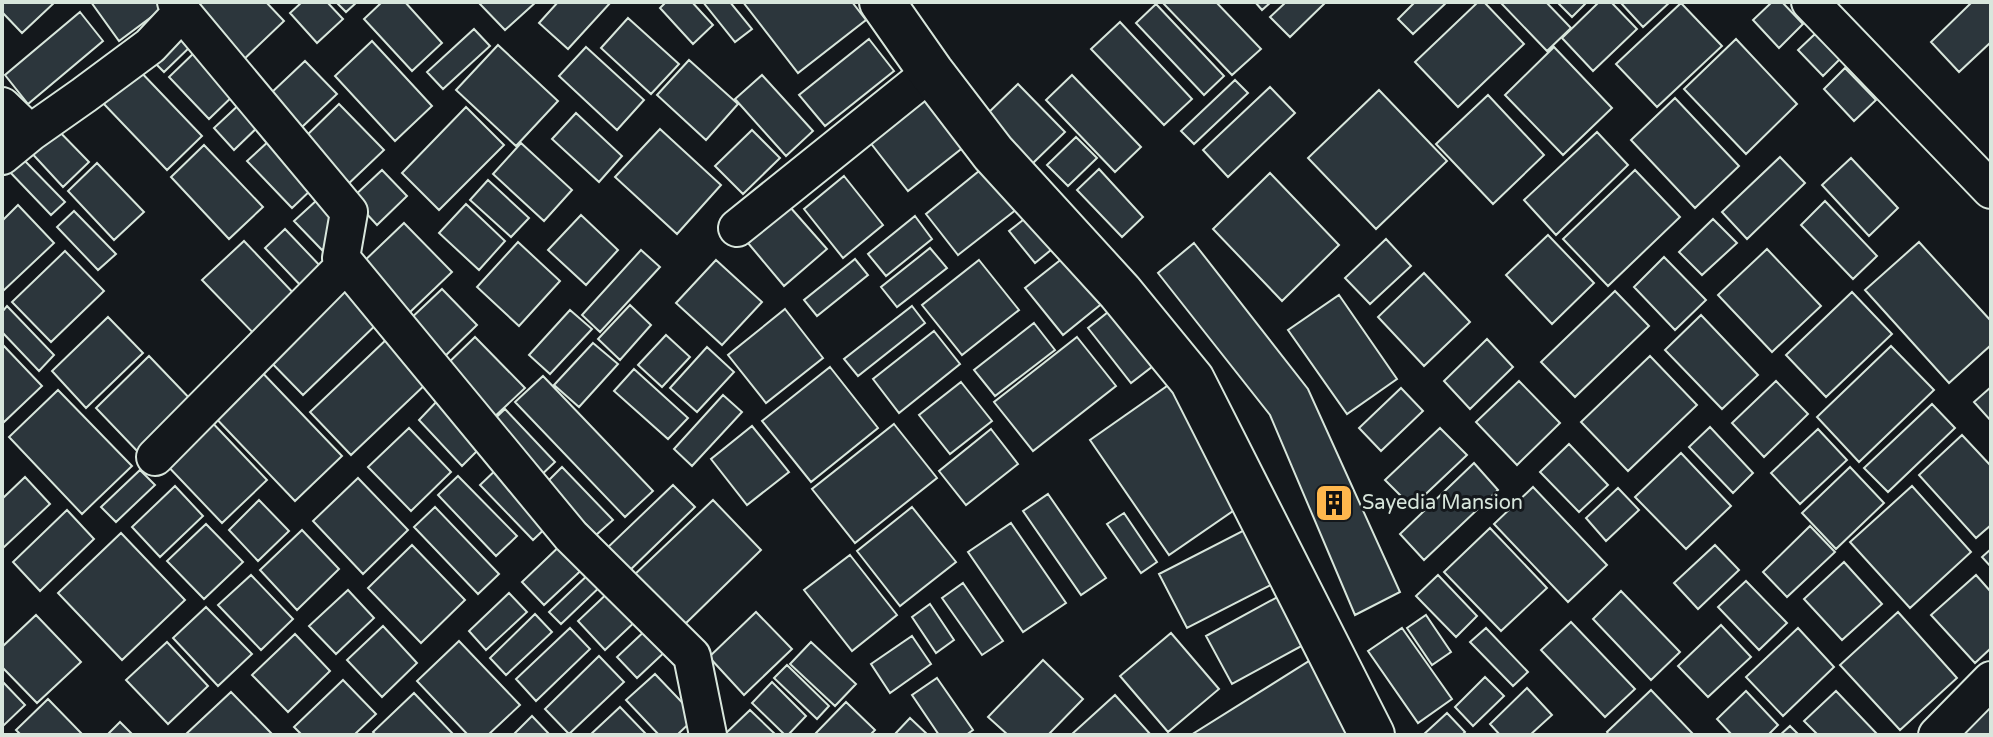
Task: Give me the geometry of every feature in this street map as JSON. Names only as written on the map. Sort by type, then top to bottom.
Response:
[{"type":"street","points":[[882,2],[993,153],[1120,292],[1192,380],[1372,735]]},
{"type":"street","points":[[1810,2],[1991,190]]},
{"type":"street","points":[[2,156],[150,46],[179,7],[349,212],[341,258],[571,536],[692,656],[702,732]]},
{"type":"street","points":[[737,228],[931,72]]},
{"type":"street","points":[[2,106],[30,133]]},
{"type":"street","points":[[155,457],[346,264]]},
{"type":"street","points":[[1937,735],[1991,680]]},
{"type":"building","points":[[2,2],[55,2],[22,33],[2,12]]},
{"type":"building","points":[[91,2],[157,2],[162,9],[119,41]]},
{"type":"building","points":[[195,2],[266,2],[284,21],[239,64]]},
{"type":"building","points":[[302,2],[327,2],[343,19],[317,43],[290,13]]},
{"type":"building","points":[[336,2],[357,2],[346,12]]},
{"type":"building","points":[[382,2],[405,2],[442,43],[412,71],[364,19]]},
{"type":"building","points":[[478,2],[536,2],[505,30]]},
{"type":"building","points":[[558,2],[611,2],[568,49],[539,23]]},
{"type":"building","points":[[666,2],[692,2],[713,25],[693,44],[660,8]]},
{"type":"building","points":[[703,2],[730,2],[752,29],[735,42]]},
{"type":"building","points":[[743,2],[852,2],[866,20],[798,73]]},
{"type":"building","points":[[1162,2],[1216,2],[1261,49],[1232,75]]},
{"type":"building","points":[[1255,2],[1271,2],[1262,10]]},
{"type":"building","points":[[1286,2],[1326,2],[1290,37],[1270,17]]},
{"type":"building","points":[[1415,2],[1447,2],[1413,34],[1398,19]]},
{"type":"building","points":[[1478,2],[1484,2],[1524,44],[1458,107],[1415,62]]},
{"type":"building","points":[[1500,2],[1546,2],[1571,28],[1547,51]]},
{"type":"building","points":[[1557,2],[1587,2],[1572,17]]},
{"type":"building","points":[[1599,2],[1611,2],[1637,29],[1593,71],[1562,38]]},
{"type":"building","points":[[1620,2],[1670,2],[1643,27]]},
{"type":"building","points":[[1772,2],[1782,2],[1803,24],[1779,48],[1753,20]]},
{"type":"building","points":[[1972,2],[1991,2],[1991,42],[1959,72],[1931,42]]},
{"type":"building","points":[[1681,3],[1722,46],[1657,107],[1616,64]]},
{"type":"building","points":[[1156,4],[1224,76],[1204,95],[1136,23]]},
{"type":"building","points":[[80,12],[103,41],[28,104],[5,75]]},
{"type":"building","points":[[628,18],[679,64],[651,94],[601,48]]},
{"type":"building","points":[[1120,22],[1192,99],[1164,125],[1091,49]]},
{"type":"building","points":[[177,27],[193,44],[164,72],[147,55]]},
{"type":"building","points":[[474,29],[490,46],[443,89],[427,72]]},
{"type":"building","points":[[1815,34],[1840,59],[1823,76],[1798,50]]},
{"type":"building","points":[[869,39],[894,71],[825,126],[799,95]]},
{"type":"building","points":[[1736,39],[1797,104],[1746,154],[1684,89]]},
{"type":"building","points":[[372,41],[432,106],[395,141],[335,76]]},
{"type":"building","points":[[498,45],[558,101],[516,146],[456,90]]},
{"type":"building","points":[[586,47],[644,100],[617,130],[559,76]]},
{"type":"building","points":[[1554,47],[1612,108],[1563,155],[1505,95]]},
{"type":"building","points":[[197,50],[237,92],[209,119],[169,77]]},
{"type":"building","points":[[689,60],[738,104],[706,140],[657,95]]},
{"type":"building","points":[[305,61],[337,94],[302,127],[270,94]]},
{"type":"building","points":[[137,68],[202,136],[167,170],[102,102]]},
{"type":"building","points":[[1845,68],[1876,100],[1854,121],[1824,89]]},
{"type":"building","points":[[762,75],[813,131],[786,156],[735,99]]},
{"type":"building","points":[[1072,75],[1141,147],[1115,172],[1046,100]]},
{"type":"building","points":[[1235,80],[1248,93],[1194,144],[1181,131]]},
{"type":"building","points":[[923,84],[970,142],[908,191],[862,132]]},
{"type":"building","points":[[1018,84],[1065,132],[1032,164],[986,115]]},
{"type":"building","points":[[1270,87],[1295,113],[1228,177],[1203,150]]},
{"type":"building","points":[[1379,90],[1447,161],[1376,229],[1308,158]]},
{"type":"building","points":[[1488,95],[1544,155],[1493,204],[1436,144]]},
{"type":"building","points":[[1675,98],[1739,166],[1695,208],[1631,140]]},
{"type":"building","points":[[243,101],[263,122],[234,150],[214,128]]},
{"type":"building","points":[[339,104],[384,150],[345,187],[301,141]]},
{"type":"building","points":[[466,107],[504,145],[439,210],[402,173]]},
{"type":"building","points":[[576,113],[622,156],[599,182],[552,139]]},
{"type":"building","points":[[52,124],[89,162],[63,187],[27,148]]},
{"type":"building","points":[[660,129],[721,185],[677,234],[615,177]]},
{"type":"building","points":[[752,130],[780,158],[743,194],[715,166]]},
{"type":"building","points":[[1597,132],[1628,165],[1556,235],[1524,200]]},
{"type":"building","points":[[1076,137],[1097,158],[1068,186],[1047,165]]},
{"type":"building","points":[[270,140],[314,187],[292,208],[247,161]]},
{"type":"building","points":[[521,143],[572,190],[544,221],[493,174]]},
{"type":"building","points":[[204,145],[263,207],[229,239],[171,177]]},
{"type":"building","points":[[1780,157],[1805,183],[1747,239],[1722,212]]},
{"type":"building","points":[[22,158],[65,202],[51,215],[8,170]]},
{"type":"building","points":[[1851,158],[1898,208],[1869,236],[1822,185]]},
{"type":"building","points":[[97,163],[144,212],[114,240],[68,191]]},
{"type":"building","points":[[984,167],[1017,209],[958,255],[926,214]]},
{"type":"building","points":[[1099,169],[1143,217],[1122,237],[1077,190]]},
{"type":"building","points":[[382,170],[407,196],[377,225],[352,198]]},
{"type":"building","points":[[1635,170],[1680,217],[1608,286],[1563,239]]},
{"type":"building","points":[[1270,173],[1339,245],[1282,301],[1213,229]]},
{"type":"building","points":[[844,176],[883,225],[843,258],[804,209]]},
{"type":"building","points":[[488,180],[529,218],[511,237],[470,200]]},
{"type":"building","points":[[317,200],[345,229],[322,250],[294,221]]},
{"type":"building","points":[[1825,201],[1877,256],[1853,279],[1801,225]]},
{"type":"building","points":[[466,204],[505,241],[479,270],[439,233]]},
{"type":"building","points":[[18,205],[54,243],[2,292],[2,221]]},
{"type":"building","points":[[790,207],[827,249],[784,286],[748,243]]},
{"type":"building","points":[[1037,209],[1062,241],[1035,263],[1009,231]]},
{"type":"building","points":[[74,211],[116,254],[98,270],[57,227]]},
{"type":"building","points":[[581,215],[618,250],[586,285],[548,250]]},
{"type":"building","points":[[915,216],[932,239],[886,276],[868,254]]},
{"type":"building","points":[[1713,219],[1737,243],[1702,275],[1679,252]]},
{"type":"building","points":[[404,223],[452,272],[408,314],[360,265]]},
{"type":"building","points":[[285,229],[324,270],[304,289],[265,248]]},
{"type":"building","points":[[1548,235],[1594,283],[1552,324],[1506,275]]},
{"type":"building","points":[[1386,239],[1411,266],[1370,304],[1345,278]]},
{"type":"building","points":[[244,241],[299,299],[258,338],[202,280]]},
{"type":"building","points":[[518,242],[560,281],[519,326],[477,287]]},
{"type":"building","points":[[1919,242],[1991,321],[1991,345],[1949,383],[1865,290]]},
{"type":"building","name":"Sayedia Mansion","points":[[1194,243],[1308,389],[1400,592],[1355,615],[1270,415],[1158,273]]},
{"type":"building","points":[[930,248],[947,268],[897,307],[881,287]]},
{"type":"building","points":[[1767,249],[1821,306],[1772,352],[1718,295]]},
{"type":"building","points":[[641,250],[660,267],[600,332],[582,315]]},
{"type":"building","points":[[65,251],[104,291],[51,342],[12,302]]},
{"type":"building","points":[[1068,254],[1105,301],[1063,335],[1025,288]]},
{"type":"building","points":[[1664,257],[1706,300],[1675,330],[1634,287]]},
{"type":"building","points":[[855,259],[868,275],[817,316],[804,300]]},
{"type":"building","points":[[716,260],[762,302],[722,345],[676,303]]},
{"type":"building","points":[[979,260],[1019,310],[962,355],[922,305]]},
{"type":"building","points":[[1424,273],[1470,322],[1424,366],[1378,317]]},
{"type":"building","points":[[344,277],[383,318],[303,395],[263,354]]},
{"type":"building","points":[[442,289],[477,325],[442,359],[407,322]]},
{"type":"building","points":[[1615,291],[1649,326],[1575,397],[1541,362]]},
{"type":"building","points":[[1852,292],[1892,334],[1826,397],[1786,355]]},
{"type":"building","points":[[1339,295],[1397,379],[1347,414],[1288,330]]},
{"type":"building","points":[[1122,301],[1166,356],[1131,383],[1088,328]]},
{"type":"building","points":[[630,305],[651,325],[620,360],[598,339]]},
{"type":"building","points":[[7,306],[54,355],[39,371],[2,332],[2,312]]},
{"type":"building","points":[[912,306],[925,323],[858,376],[844,359]]},
{"type":"building","points":[[785,309],[823,358],[766,403],[728,355]]},
{"type":"building","points":[[570,310],[592,329],[550,374],[529,355]]},
{"type":"building","points":[[1701,315],[1758,375],[1722,409],[1665,350]]},
{"type":"building","points":[[108,317],[143,353],[86,408],[52,371]]},
{"type":"building","points":[[1034,323],[1055,350],[995,396],[974,370]]},
{"type":"building","points":[[934,331],[960,364],[899,413],[873,379]]},
{"type":"building","points":[[666,335],[690,357],[662,387],[638,365]]},
{"type":"building","points":[[475,337],[525,388],[491,420],[442,369]]},
{"type":"building","points":[[1077,337],[1116,386],[1033,451],[994,402]]},
{"type":"building","points":[[388,338],[429,381],[351,455],[310,412]]},
{"type":"building","points":[[1487,339],[1513,367],[1470,409],[1444,381]]},
{"type":"building","points":[[593,343],[618,364],[579,407],[554,385]]},
{"type":"building","points":[[3,345],[42,386],[4,422],[2,420]]},
{"type":"building","points":[[1891,346],[1934,390],[1859,462],[1817,417]]},
{"type":"building","points":[[707,347],[734,372],[697,412],[670,388]]},
{"type":"building","points":[[149,356],[195,404],[141,455],[96,408]]},
{"type":"building","points":[[1650,356],[1697,405],[1628,471],[1581,422]]},
{"type":"building","points":[[256,366],[342,456],[295,501],[209,411]]},
{"type":"building","points":[[830,367],[878,428],[811,482],[762,421]]},
{"type":"building","points":[[634,369],[688,418],[668,439],[614,391]]},
{"type":"building","points":[[543,376],[653,491],[625,517],[515,402]]},
{"type":"building","points":[[1519,381],[1560,423],[1517,465],[1476,422]]},
{"type":"building","points":[[1776,381],[1808,414],[1764,457],[1732,423]]},
{"type":"building","points":[[961,382],[992,421],[950,454],[919,415]]},
{"type":"building","points":[[1170,384],[1249,500],[1169,555],[1090,440]]},
{"type":"building","points":[[1991,387],[1991,421],[1974,402]]},
{"type":"building","points":[[1401,388],[1423,411],[1381,451],[1359,428]]},
{"type":"building","points":[[58,390],[132,466],[82,514],[9,437]]},
{"type":"building","points":[[723,395],[742,412],[692,466],[674,449]]},
{"type":"building","points":[[439,399],[483,445],[462,466],[419,420]]},
{"type":"building","points":[[1932,404],[1955,428],[1888,492],[1864,468]]},
{"type":"building","points":[[505,409],[555,462],[536,480],[486,427]]},
{"type":"building","points":[[206,416],[267,480],[222,523],[161,459]]},
{"type":"building","points":[[894,424],[937,478],[855,543],[812,489]]},
{"type":"building","points":[[752,426],[789,472],[747,505],[711,459]]},
{"type":"building","points":[[1710,427],[1753,473],[1733,493],[1689,447]]},
{"type":"building","points":[[409,428],[451,472],[411,511],[368,467]]},
{"type":"building","points":[[1440,428],[1467,455],[1412,507],[1385,480]]},
{"type":"building","points":[[991,429],[1018,464],[966,505],[939,471]]},
{"type":"building","points":[[1818,429],[1847,460],[1800,504],[1771,473]]},
{"type":"building","points":[[1962,435],[1991,466],[1991,525],[1976,538],[1919,475]]},
{"type":"building","points":[[1569,444],[1608,485],[1579,512],[1540,472]]},
{"type":"building","points":[[1681,453],[1731,506],[1686,549],[1635,497]]},
{"type":"building","points":[[1474,463],[1498,490],[1424,560],[1400,534]]},
{"type":"building","points":[[501,465],[553,521],[533,540],[480,485]]},
{"type":"building","points":[[562,467],[613,520],[596,535],[546,483]]},
{"type":"building","points":[[1850,467],[1884,503],[1836,549],[1802,513]]},
{"type":"building","points":[[140,470],[155,485],[116,522],[101,507]]},
{"type":"building","points":[[458,476],[517,536],[496,556],[438,495]]},
{"type":"building","points":[[25,477],[50,504],[2,549],[2,499]]},
{"type":"building","points":[[358,478],[408,530],[363,574],[313,521]]},
{"type":"building","points":[[673,485],[695,507],[626,574],[604,551]]},
{"type":"building","points":[[175,486],[203,516],[160,557],[132,527]]},
{"type":"building","points":[[1912,486],[1971,552],[1910,608],[1850,542]]},
{"type":"building","points":[[1533,487],[1607,565],[1568,602],[1494,524]]},
{"type":"building","points":[[1618,488],[1639,510],[1606,541],[1586,518]]},
{"type":"building","points":[[1048,494],[1106,578],[1081,595],[1023,511]]},
{"type":"building","points":[[259,500],[289,531],[258,561],[229,530]]},
{"type":"building","points":[[713,500],[761,550],[682,627],[633,576]]},
{"type":"building","points":[[435,507],[499,574],[478,594],[414,527]]},
{"type":"building","points":[[912,507],[956,562],[900,606],[857,551]]},
{"type":"building","points":[[67,510],[94,539],[40,591],[13,562]]},
{"type":"building","points":[[1124,513],[1157,562],[1141,573],[1107,524]]},
{"type":"building","points":[[1262,521],[1290,575],[1187,628],[1159,574]]},
{"type":"building","points":[[1011,523],[1066,603],[1023,632],[968,552]]},
{"type":"building","points":[[206,524],[243,562],[204,599],[167,561]]},
{"type":"building","points":[[1810,526],[1835,552],[1787,597],[1763,572]]},
{"type":"building","points":[[1490,528],[1547,588],[1501,631],[1444,572]]},
{"type":"building","points":[[302,530],[339,569],[297,610],[260,570]]},
{"type":"building","points":[[121,533],[185,600],[122,660],[58,593]]},
{"type":"building","points":[[566,540],[589,563],[544,605],[522,582]]},
{"type":"building","points":[[412,545],[465,600],[421,643],[368,588]]},
{"type":"building","points":[[1715,545],[1739,570],[1698,609],[1674,583]]},
{"type":"building","points":[[1991,549],[1991,567],[1982,557]]},
{"type":"building","points":[[850,555],[897,615],[852,651],[804,590]]},
{"type":"building","points":[[1844,562],[1882,604],[1842,640],[1804,599]]},
{"type":"building","points":[[593,570],[605,582],[561,624],[549,612]]},
{"type":"building","points":[[251,575],[293,619],[261,650],[218,605]]},
{"type":"building","points":[[1438,575],[1477,616],[1456,637],[1416,596]]},
{"type":"building","points":[[1976,575],[1991,592],[1991,648],[1975,663],[1931,615]]},
{"type":"building","points":[[1746,581],[1787,623],[1759,650],[1718,607]]},
{"type":"building","points":[[963,583],[1003,641],[982,655],[942,598]]},
{"type":"building","points":[[613,588],[640,617],[605,650],[578,621]]},
{"type":"building","points":[[1292,589],[1318,637],[1232,684],[1206,636]]},
{"type":"building","points":[[348,590],[374,618],[336,654],[309,626]]},
{"type":"building","points":[[1621,591],[1680,652],[1651,680],[1593,619]]},
{"type":"building","points":[[509,593],[527,612],[486,650],[469,631]]},
{"type":"building","points":[[930,604],[954,640],[936,653],[912,617]]},
{"type":"building","points":[[206,607],[252,654],[218,686],[173,638]]},
{"type":"building","points":[[756,612],[792,649],[744,695],[709,657]]},
{"type":"building","points":[[1898,612],[1957,678],[1900,730],[1840,665]]},
{"type":"building","points":[[535,614],[552,632],[506,675],[490,658]]},
{"type":"building","points":[[36,615],[81,662],[37,703],[2,667],[2,647]]},
{"type":"building","points":[[1426,615],[1451,652],[1432,665],[1407,628]]},
{"type":"building","points":[[1571,622],[1635,689],[1605,717],[1541,650]]},
{"type":"building","points":[[1721,625],[1751,657],[1708,697],[1678,666]]},
{"type":"building","points":[[383,626],[417,663],[382,697],[347,660]]},
{"type":"building","points":[[649,627],[669,648],[637,678],[617,657]]},
{"type":"building","points":[[570,628],[590,649],[536,701],[516,679]]},
{"type":"building","points":[[1402,628],[1452,699],[1418,723],[1368,651]]},
{"type":"building","points":[[1486,628],[1528,672],[1513,686],[1470,642]]},
{"type":"building","points":[[1798,628],[1834,667],[1783,716],[1746,677]]},
{"type":"building","points":[[1171,633],[1219,689],[1168,732],[1120,676]]},
{"type":"building","points":[[295,634],[330,671],[288,712],[252,675]]},
{"type":"building","points":[[912,636],[931,664],[890,693],[871,664]]},
{"type":"building","points":[[459,641],[520,705],[488,735],[468,735],[417,681]]},
{"type":"building","points":[[167,642],[208,686],[168,724],[126,680]]},
{"type":"building","points":[[811,642],[856,684],[835,706],[790,664]]},
{"type":"building","points":[[1325,651],[1377,735],[1191,735]]},
{"type":"building","points":[[599,656],[624,682],[569,734],[545,709]]},
{"type":"building","points":[[1043,660],[1083,699],[1048,735],[1008,735],[988,717]]},
{"type":"building","points":[[787,665],[829,706],[817,719],[774,678]]},
{"type":"building","points":[[655,674],[696,717],[677,735],[659,735],[626,700]]},
{"type":"building","points":[[1485,677],[1504,696],[1473,726],[1455,707]]},
{"type":"building","points":[[937,678],[973,730],[966,735],[939,735],[912,695]]},
{"type":"building","points":[[343,680],[376,714],[354,735],[302,735],[294,727]]},
{"type":"building","points":[[2,681],[25,705],[2,727]]},
{"type":"building","points":[[772,682],[806,716],[788,735],[752,703]]},
{"type":"building","points":[[1527,688],[1552,715],[1530,735],[1500,735],[1490,724]]},
{"type":"building","points":[[1651,690],[1694,735],[1609,735],[1607,732]]},
{"type":"building","points":[[1746,691],[1778,725],[1768,735],[1732,735],[1717,719]]},
{"type":"building","points":[[1836,691],[1878,735],[1818,735],[1804,721]]},
{"type":"building","points":[[231,692],[273,735],[185,735]]},
{"type":"building","points":[[414,693],[454,735],[376,735],[373,732]]},
{"type":"building","points":[[1115,695],[1151,735],[1072,734]]},
{"type":"building","points":[[48,699],[83,735],[21,735],[16,730]]},
{"type":"building","points":[[846,702],[875,730],[870,735],[814,735]]},
{"type":"building","points":[[1991,702],[1991,735],[1955,735]]},
{"type":"building","points":[[620,707],[646,734],[590,735]]},
{"type":"building","points":[[750,710],[776,735],[724,735]]},
{"type":"building","points":[[1447,713],[1465,732],[1462,735],[1423,735]]},
{"type":"building","points":[[532,716],[550,735],[513,735]]},
{"type":"building","points":[[910,718],[928,735],[894,735]]},
{"type":"building","points":[[120,722],[133,735],[107,735]]},
{"type":"building","points":[[1790,726],[1799,735],[1780,735]]},
{"type":"place","name":"Sayedia Mansion","points":[[1334,503]]}]
